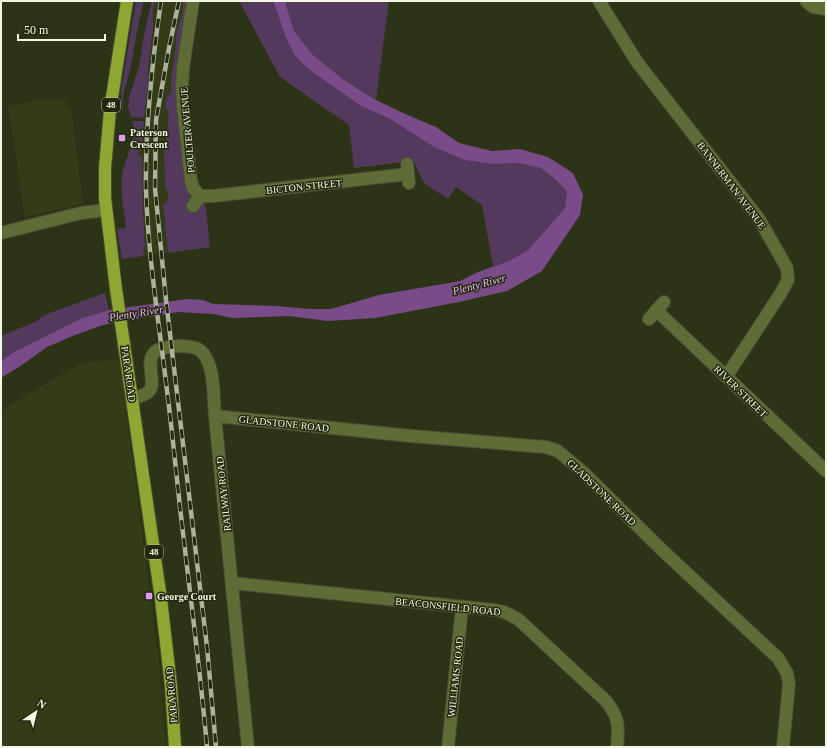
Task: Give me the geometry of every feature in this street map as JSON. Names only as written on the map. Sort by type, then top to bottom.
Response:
[{"type":"main road","name":"PARA ROAD","points":[[127,1],[110,110],[104,168],[106,210],[161,599],[171,686],[175,747]]},
{"type":"street","name":"POULTER AVENUE","points":[[193,1],[184,68],[183,106],[191,181],[193,188],[200,196]]},
{"type":"street","name":"BANNERMAN AVENUE","points":[[599,1],[637,62],[759,219],[787,268],[788,280],[781,293],[726,377]]},
{"type":"street","points":[[806,1],[813,7],[826,9]]},
{"type":"street","name":"BICTON STREET","points":[[200,196],[213,196],[408,174]]},
{"type":"street","points":[[193,206],[200,196]]},
{"type":"street","points":[[1,233],[80,213],[106,210]]},
{"type":"street","name":"RIVER STREET","points":[[656,310],[826,471]]},
{"type":"street","name":"RAILWAY ROAD","points":[[132,399],[147,393],[151,388],[152,380],[150,362],[153,353],[165,348],[178,346],[195,348],[202,352],[210,367],[248,747]]},
{"type":"street","name":"GLADSTONE ROAD","points":[[215,416],[411,436],[546,447],[558,451],[584,473],[662,550],[778,658],[787,673],[789,684],[783,747]]},
{"type":"street","name":"BEACONSFIELD ROAD","points":[[232,583],[494,610],[512,615],[611,708],[616,716],[618,725],[617,747]]},
{"type":"street","name":"WILLIAMS ROAD","points":[[448,747],[462,607]]},
{"type":"shaded area","points":[[136,1],[144,1],[130,71],[124,92],[122,111],[121,91]]},
{"type":"shaded area","points":[[152,1],[156,1],[153,9],[153,30],[144,118],[131,117],[128,107],[129,97],[139,67],[146,25]]},
{"type":"shaded area","points":[[156,1],[183,1],[182,15],[176,35],[171,79],[172,85],[168,134],[166,138],[167,146],[164,151],[165,186],[168,192],[168,200],[163,205],[168,253],[143,256],[145,245],[142,158],[138,155],[138,153],[142,148],[148,69],[153,30],[153,9]]},
{"type":"shaded area","points":[[183,1],[188,1],[182,41],[189,192],[192,199],[200,203],[205,201],[210,247],[168,253],[163,205],[168,200],[168,192],[165,186],[164,151],[166,146],[169,111],[165,109],[167,96],[171,93],[171,79],[176,35],[182,15]]},
{"type":"shaded area","points":[[239,1],[273,1],[286,38],[295,56],[308,69],[361,106],[390,119],[434,147],[494,164],[517,163],[541,168],[556,180],[567,192],[565,208],[528,250],[509,261],[493,266],[482,205],[456,187],[448,199],[425,184],[413,161],[354,168],[349,125],[280,77]]},
{"type":"shaded area","points":[[285,1],[389,1],[376,100],[344,80],[312,54],[294,31]]},
{"type":"shaded area","points":[[68,98],[66,105],[72,113],[83,204],[24,217],[8,106],[41,99],[45,102]]},
{"type":"shaded area","points":[[132,121],[144,121],[142,148],[138,155],[142,157],[145,245],[143,256],[122,259],[117,229],[126,228],[122,194],[122,175],[132,142]]},
{"type":"shaded area","points":[[105,293],[109,310],[82,318],[14,352],[1,361],[1,336],[37,321],[44,315]]},
{"type":"shaded area","points":[[119,359],[159,663],[166,747],[1,747],[1,411],[81,363]]},
{"type":"water","name":"Plenty River","points":[[273,1],[285,1],[294,31],[312,54],[344,80],[374,99],[436,127],[459,143],[492,151],[520,149],[548,157],[573,173],[583,195],[580,215],[542,271],[507,291],[375,318],[328,321],[289,316],[232,318],[214,314],[178,312],[111,323],[75,335],[47,347],[1,378],[1,361],[14,352],[82,318],[109,310],[187,299],[203,300],[213,304],[331,309],[379,295],[460,281],[478,272],[509,261],[528,250],[565,208],[567,192],[556,180],[541,168],[517,163],[494,164],[465,160],[434,147],[390,119],[361,106],[308,69],[295,56],[286,38]]},
{"type":"railway","points":[[161,1],[152,71],[148,118],[146,165],[147,215],[207,747]]},
{"type":"railway","points":[[179,1],[156,120],[155,188],[166,300],[207,647],[216,747]]},
{"type":"place","name":"Paterson Crescent","points":[[122,138]]},
{"type":"place","name":"George Court","points":[[149,596]]}]
